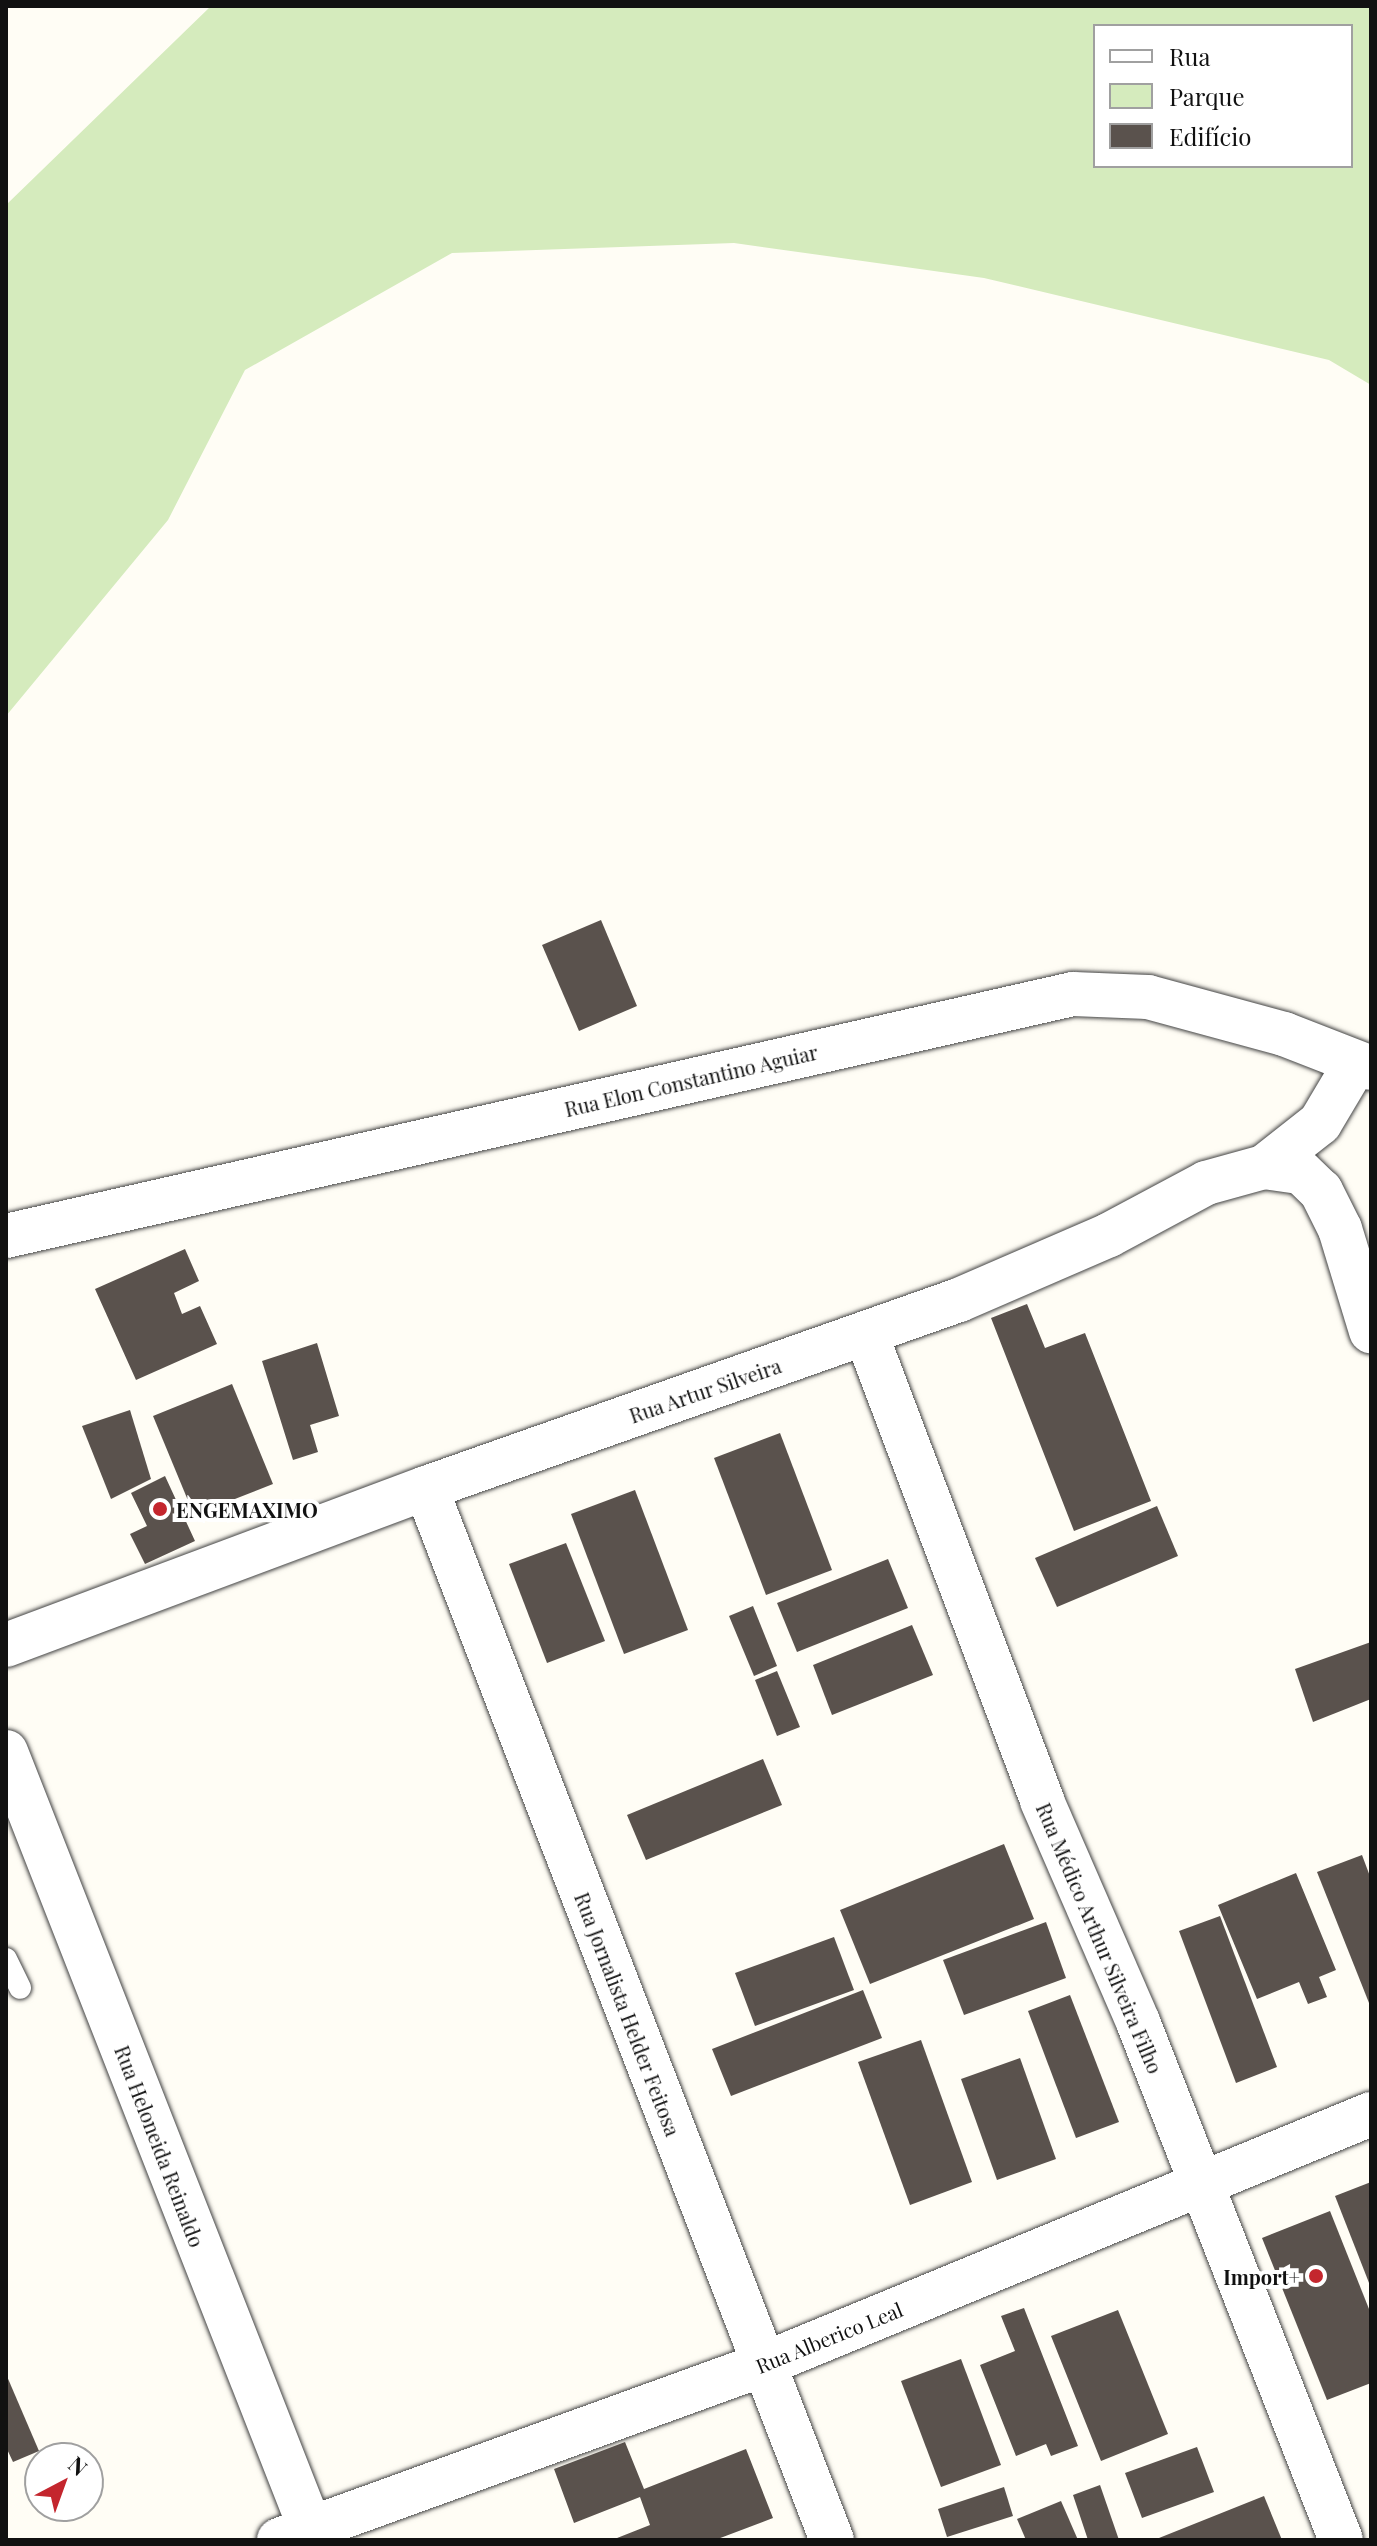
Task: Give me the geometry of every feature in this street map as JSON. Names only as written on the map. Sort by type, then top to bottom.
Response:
[{"type":"street","name":"Rua Elon Constantino Aguiar","points":[[6,1236],[1073,994],[1148,997],[1284,1034],[1363,1066]]},
{"type":"street","name":"Rua Artur Silveira","points":[[6,1645],[426,1488],[866,1334],[1109,1235],[1206,1183],[1264,1167],[1320,1123],[1363,1066]]},
{"type":"street","points":[[1264,1167],[1301,1172],[1321,1191],[1340,1229],[1371,1331]]},
{"type":"street","name":"Rua Médico Arthur Silveira Filho","points":[[866,1334],[1042,1801],[1201,2186],[1341,2540]]},
{"type":"street","name":"Rua Jornalista Helder Feitosa","points":[[426,1488],[832,2540]]},
{"type":"street","name":"Rua Heloneida Reinaldo","points":[[6,1752],[301,2536]]},
{"type":"street","name":"Rua Alberico Leal","points":[[301,2536],[762,2365],[1371,2114]]},
{"type":"lane","points":[[6,1959],[20,1988]]},
{"type":"green space","points":[[211,6],[1371,6],[1371,385],[1329,360],[984,278],[734,243],[452,253],[245,370],[168,520],[6,716],[6,205]]},
{"type":"building","points":[[601,920],[637,1006],[579,1031],[542,945]]},
{"type":"building","points":[[185,1249],[199,1281],[174,1293],[182,1314],[200,1306],[217,1344],[136,1380],[95,1289]]},
{"type":"building","points":[[1027,1304],[1045,1348],[1085,1333],[1151,1501],[1074,1531],[991,1318]]},
{"type":"building","points":[[317,1343],[339,1416],[310,1425],[318,1452],[293,1460],[262,1361]]},
{"type":"building","points":[[232,1384],[273,1484],[194,1515],[153,1416]]},
{"type":"building","points":[[130,1410],[151,1479],[111,1499],[82,1426]]},
{"type":"building","points":[[780,1433],[832,1570],[766,1595],[714,1458]]},
{"type":"building","name":"ENGEMAXIMO","points":[[165,1476],[195,1541],[145,1564],[130,1534],[147,1526],[131,1493]]},
{"type":"building","points":[[635,1490],[688,1630],[624,1654],[571,1514]]},
{"type":"building","points":[[1157,1506],[1178,1556],[1057,1607],[1035,1558]]},
{"type":"building","points":[[566,1543],[605,1641],[547,1663],[509,1564]]},
{"type":"building","points":[[888,1559],[908,1608],[797,1652],[777,1603]]},
{"type":"building","points":[[753,1606],[777,1666],[754,1676],[729,1616]]},
{"type":"building","points":[[912,1625],[933,1675],[832,1715],[813,1665]]},
{"type":"building","points":[[1371,1642],[1371,1699],[1313,1722],[1295,1669]]},
{"type":"building","points":[[777,1671],[800,1727],[777,1736],[755,1680]]},
{"type":"building","points":[[763,1759],[782,1805],[646,1860],[627,1815]]},
{"type":"building","points":[[1004,1844],[1034,1919],[870,1984],[840,1910]]},
{"type":"building","points":[[1362,1855],[1371,1879],[1371,2008],[1317,1872]]},
{"type":"building","points":[[1296,1873],[1336,1970],[1319,1977],[1327,1997],[1308,2004],[1299,1982],[1257,1999],[1218,1905]]},
{"type":"building","points":[[1220,1916],[1277,2067],[1236,2083],[1179,1931]]},
{"type":"building","points":[[1046,1922],[1066,1978],[964,2015],[943,1960]]},
{"type":"building","points":[[834,1937],[854,1990],[755,2026],[735,1973]]},
{"type":"building","points":[[863,1990],[882,2038],[731,2096],[712,2049]]},
{"type":"building","points":[[1070,1995],[1119,2122],[1076,2138],[1028,2011]]},
{"type":"building","points":[[921,2040],[972,2182],[910,2205],[858,2062]]},
{"type":"building","points":[[1020,2058],[1056,2159],[997,2180],[961,2079]]},
{"type":"building","points":[[1371,2182],[1371,2288],[1335,2196]]},
{"type":"building","name":"Import+","points":[[1330,2211],[1371,2314],[1371,2383],[1327,2400],[1262,2238]]},
{"type":"building","points":[[1024,2308],[1078,2446],[1051,2456],[1046,2444],[1016,2456],[980,2365],[1015,2351],[1001,2316]]},
{"type":"building","points":[[1118,2310],[1168,2434],[1101,2461],[1051,2336]]},
{"type":"building","points":[[961,2359],[1001,2465],[941,2487],[901,2381]]},
{"type":"building","points":[[6,2374],[35,2442],[24,2442],[24,2457],[13,2462],[6,2447]]},
{"type":"building","points":[[625,2442],[644,2489],[746,2449],[773,2518],[715,2540],[612,2540],[650,2525],[640,2497],[574,2523],[554,2469]]},
{"type":"building","points":[[1197,2447],[1214,2492],[1142,2518],[1125,2473]]},
{"type":"building","points":[[1100,2485],[1119,2540],[1088,2540],[1073,2495]]},
{"type":"building","points":[[1004,2487],[1013,2516],[947,2537],[938,2509]]},
{"type":"building","points":[[1264,2496],[1282,2540],[1154,2540]]},
{"type":"building","points":[[1061,2501],[1078,2540],[1026,2540],[1017,2519]]},
{"type":"place","name":"ENGEMAXIMO","points":[[160,1509]]},
{"type":"place","name":"Import+","points":[[1316,2276]]}]
